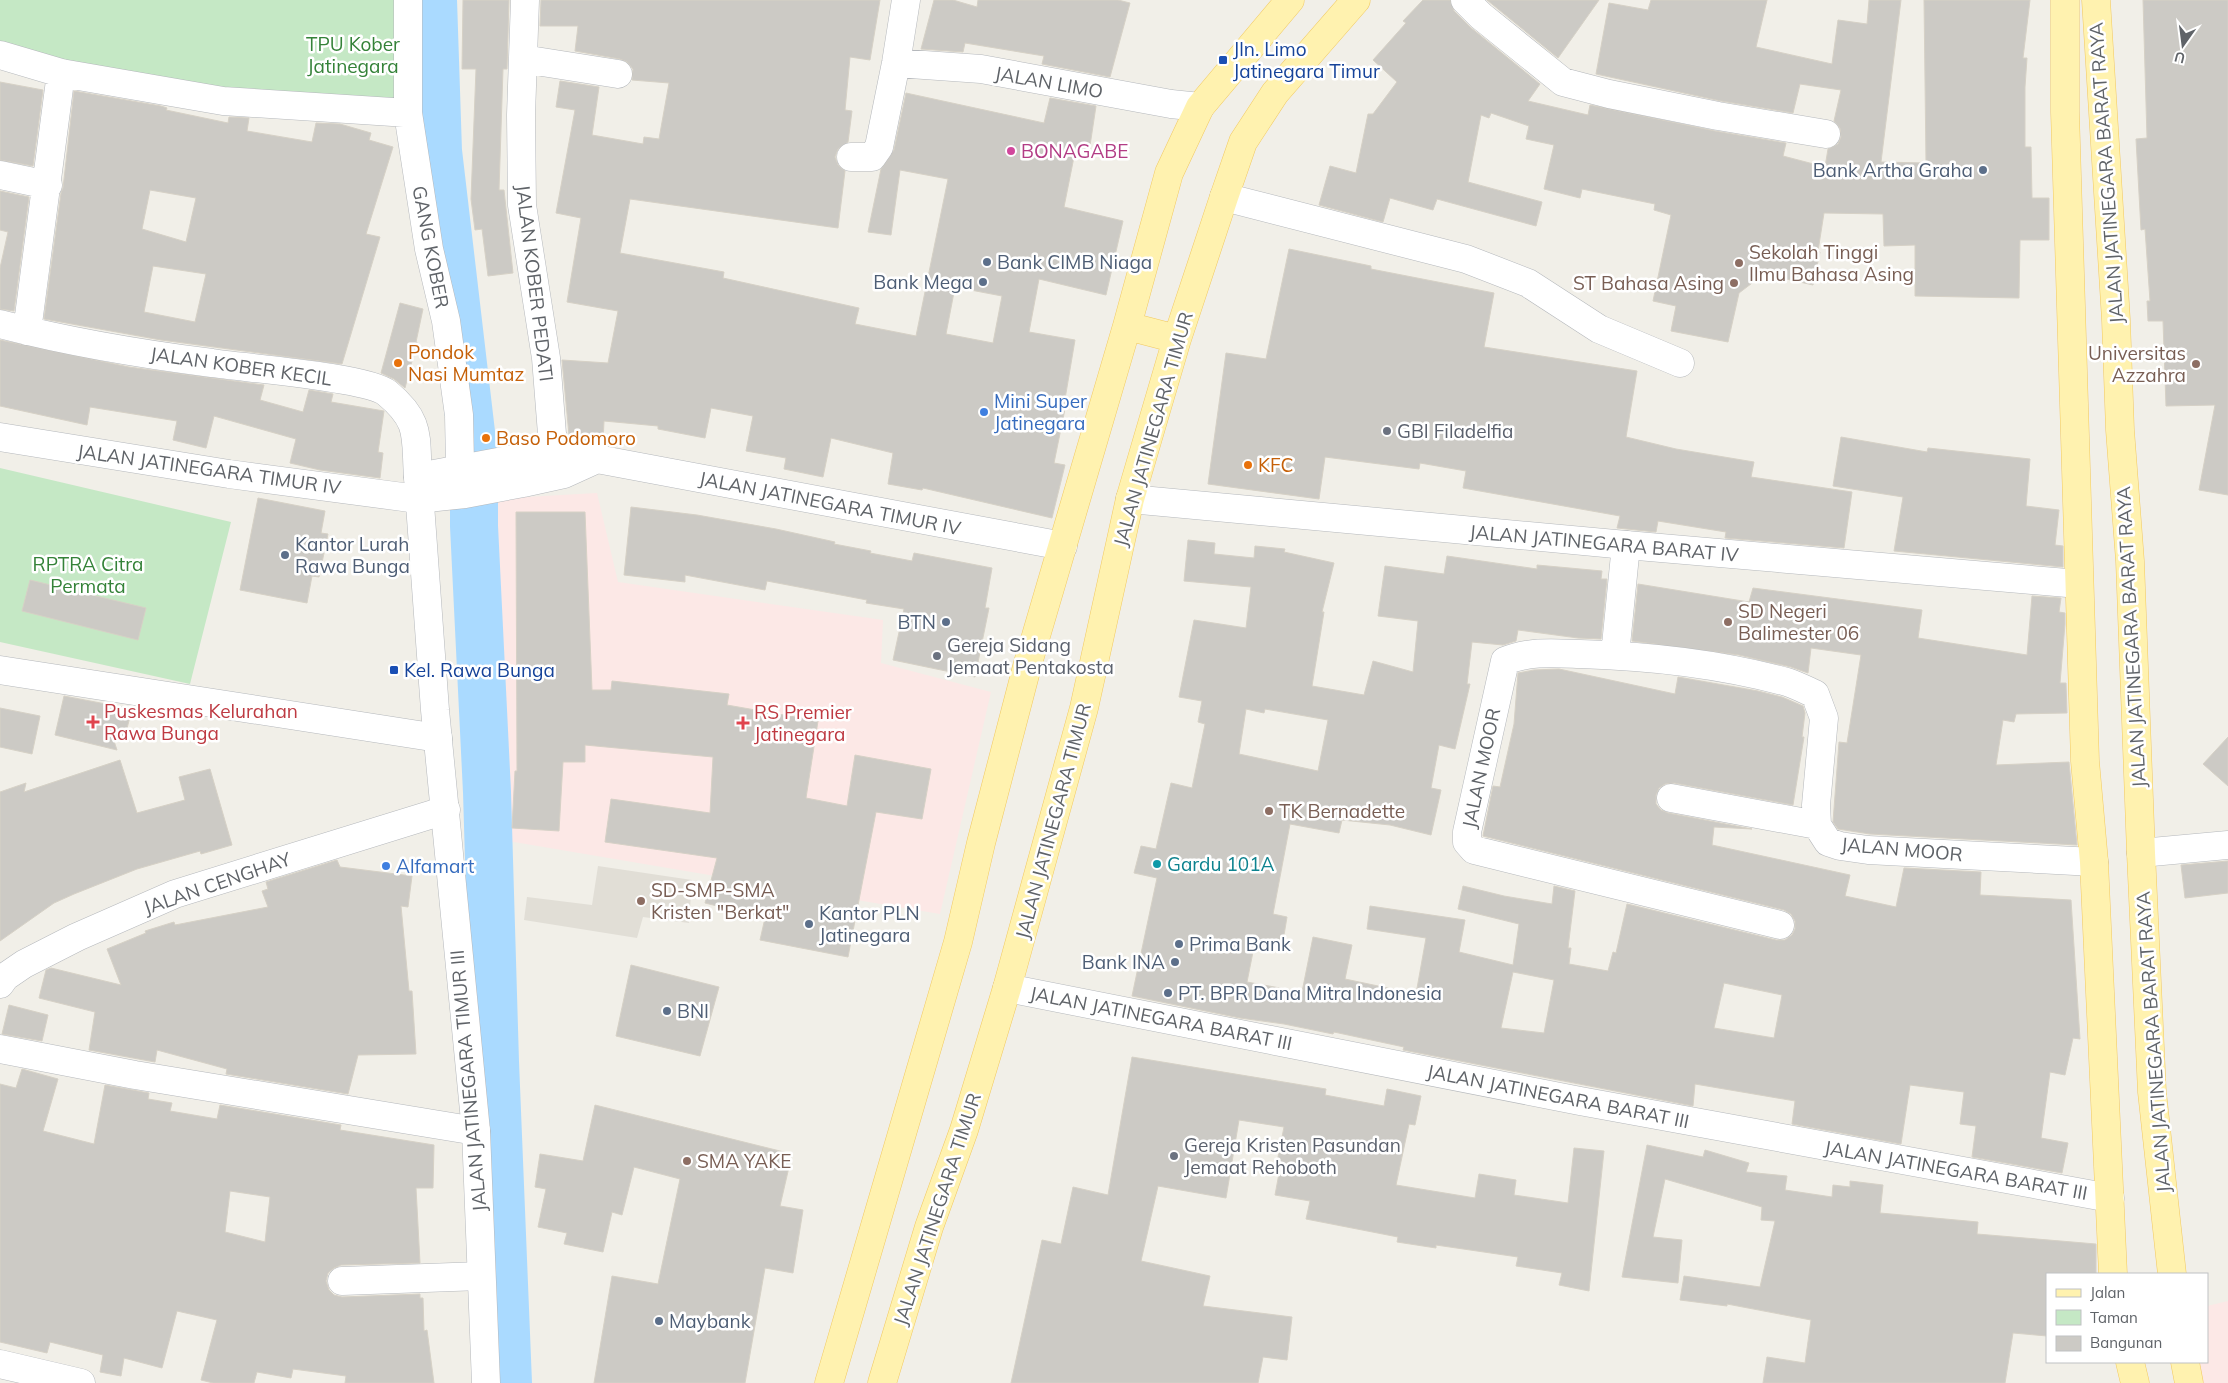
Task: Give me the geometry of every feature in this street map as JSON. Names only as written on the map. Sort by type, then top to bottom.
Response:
[{"type":"main road","points":[[829,1383],[958,942],[981,843],[1022,688],[1127,326],[1169,173],[1200,107],[1290,0]]},
{"type":"main road","name":"JALAN JATINEGARA TIMUR","points":[[882,1383],[929,1227],[964,1130],[1007,988],[1084,708],[1130,499],[1177,339],[1224,197],[1243,142],[1275,93],[1356,0]]},
{"type":"main road","name":"JALAN JATINEGARA BARAT RAYA","points":[[2065,0],[2065,112],[2085,761],[2094,862],[2113,1273]]},
{"type":"main road","name":"JALAN JATINEGARA BARAT RAYA","points":[[2096,0],[2116,320],[2120,430],[2130,561],[2152,1092],[2172,1273]]},
{"type":"main road","points":[[1127,326],[1177,339]]},
{"type":"main road","points":[[2130,1363],[2135,1383]]},
{"type":"main road","points":[[2185,1363],[2189,1383]]},
{"type":"street","name":"GANG KOBER","points":[[408,0],[408,113],[429,249],[446,321],[467,481]]},
{"type":"street","name":"JALAN KOBER PEDATI","points":[[525,0],[521,114],[522,205],[546,358],[552,434],[564,474]]},
{"type":"street","points":[[851,157],[872,157],[879,147],[896,63],[906,0]]},
{"type":"street","points":[[1465,0],[1481,16],[1563,82],[1610,94],[1718,116],[1826,134]]},
{"type":"street","points":[[0,55],[61,73],[224,101],[408,113]]},
{"type":"street","points":[[523,59],[618,74]]},
{"type":"street","name":"JALAN LIMO","points":[[896,63],[981,69],[1171,104],[1200,107]]},
{"type":"street","points":[[27,331],[48,185],[61,73]]},
{"type":"street","points":[[0,175],[48,185]]},
{"type":"street","points":[[1224,197],[1466,259],[1528,283],[1599,329],[1680,363]]},
{"type":"street","name":"JALAN KOBER KECIL","points":[[0,324],[27,331],[211,363],[351,381],[385,391],[406,412],[416,430],[418,488]]},
{"type":"street","name":"JALAN JATINEGARA TIMUR IV","points":[[0,438],[229,474],[418,488],[522,471],[564,474],[597,459]]},
{"type":"street","name":"JALAN JATINEGARA TIMUR IV","points":[[522,471],[556,448],[597,459],[1062,546]]},
{"type":"street","points":[[418,488],[438,738],[446,810]]},
{"type":"street","name":"JALAN JATINEGARA BARAT IV","points":[[1130,499],[1626,545],[2079,584]]},
{"type":"street","points":[[1615,655],[1626,545]]},
{"type":"street","name":"JALAN MOOR","points":[[1780,925],[1474,850],[1467,842],[1466,832],[1505,661],[1520,655],[1536,653],[1615,655],[1728,669],[1789,683],[1815,694],[1824,718],[1816,806],[1817,825],[1828,842],[1840,846],[1868,850],[2094,862]]},
{"type":"street","points":[[0,670],[438,738]]},
{"type":"street","points":[[1670,798],[1817,825]]},
{"type":"street","name":"JALAN CENGHAY","points":[[0,984],[5,977],[24,964],[77,937],[175,894],[446,810]]},
{"type":"street","name":"JALAN JATINEGARA TIMUR III","points":[[446,810],[451,886],[476,1131],[486,1383]]},
{"type":"street","points":[[2141,853],[2228,845]]},
{"type":"street","name":"JALAN JATINEGARA BARAT III","points":[[1007,988],[1580,1101],[2110,1198]]},
{"type":"street","points":[[0,1049],[134,1075],[476,1131]]},
{"type":"street","points":[[342,1281],[481,1276]]},
{"type":"street","points":[[0,1364],[81,1383]]},
{"type":"shaded area","name":"RS Premier Jatinegara","points":[[597,493],[618,582],[883,620],[881,663],[991,692],[940,914],[502,840],[503,754],[491,499]]},
{"type":"shaded area","name":"SD-SMP-SMA Kristen \"Berkat\"","points":[[598,866],[692,880],[689,923],[643,917],[637,938],[524,920],[527,897],[592,905]]},
{"type":"shaded area","points":[[2228,1301],[2228,1383],[2191,1383],[2187,1363],[2208,1363],[2208,1306]]},
{"type":"green space","name":"TPU Kober Jatinegara","points":[[0,0],[409,0],[408,113],[223,101],[0,55]]},
{"type":"green space","name":"RPTRA Citra Permata","points":[[0,468],[231,522],[190,684],[0,642]]},
{"type":"building","points":[[463,0],[509,0],[507,69],[503,69],[499,190],[504,190],[513,273],[488,276],[482,229],[475,230],[471,199],[476,69],[462,69]]},
{"type":"building","points":[[541,0],[880,0],[870,60],[850,57],[845,110],[852,111],[848,142],[838,149],[835,157],[838,165],[845,171],[838,228],[630,199],[620,253],[724,272],[723,278],[859,308],[855,324],[916,336],[948,179],[900,170],[891,235],[868,232],[881,169],[894,150],[906,93],[1044,123],[1050,98],[1096,106],[1088,159],[1074,157],[1064,207],[1123,221],[1106,295],[1039,279],[1029,332],[1075,340],[1065,399],[1067,399],[1054,463],[1065,465],[1052,518],[923,488],[922,490],[888,484],[893,453],[831,438],[823,477],[784,469],[786,458],[746,451],[753,416],[711,408],[705,438],[658,429],[658,426],[604,421],[603,442],[590,441],[569,435],[562,360],[608,363],[618,311],[567,302],[581,218],[556,213],[575,110],[556,107],[560,81],[599,87],[592,135],[643,144],[644,137],[659,139],[669,83],[632,80],[633,69],[627,62],[575,51],[578,26],[540,26]],"holes":[[[955,287],[1002,296],[993,343],[946,334]]]},
{"type":"building","points":[[934,0],[953,0],[977,7],[978,0],[1118,0],[1130,3],[1110,77],[1042,64],[1044,56],[965,43],[963,52],[921,49]]},
{"type":"building","points":[[1423,0],[1450,0],[1454,11],[1470,27],[1540,84],[1528,101],[1588,115],[1590,105],[1715,131],[1786,143],[1783,156],[1825,167],[1828,149],[1838,144],[1841,137],[1840,128],[1834,121],[1841,90],[1800,84],[1793,113],[1721,101],[1596,74],[1609,3],[1648,10],[1651,0],[1767,0],[1756,47],[1832,64],[1838,20],[1867,24],[1869,0],[1901,0],[1881,162],[1926,163],[1924,0],[2030,0],[2023,58],[2027,58],[2025,147],[2031,147],[2032,198],[2049,198],[2049,240],[2020,240],[2019,298],[1915,296],[1915,245],[1884,246],[1883,214],[1824,213],[1818,251],[1820,252],[1813,285],[1764,274],[1739,293],[1728,342],[1671,331],[1676,306],[1653,301],[1671,215],[1654,210],[1655,204],[1582,189],[1580,198],[1544,189],[1554,145],[1526,139],[1529,126],[1491,113],[1489,118],[1481,115],[1468,182],[1542,202],[1536,226],[1437,199],[1433,210],[1390,198],[1383,222],[1319,205],[1330,166],[1356,173],[1368,114],[1373,114],[1397,82],[1373,60],[1406,23],[1403,21]]},
{"type":"building","points":[[1487,0],[1599,0],[1558,58]]},
{"type":"building","points":[[2143,0],[2228,0],[2228,495],[2199,490],[2215,405],[2166,406],[2163,321],[2148,321],[2147,301],[2150,301],[2145,229],[2141,230],[2136,139],[2147,138]]},
{"type":"building","points":[[0,82],[43,90],[33,166],[0,160]]},
{"type":"building","points":[[74,91],[161,106],[167,108],[166,110],[228,123],[229,117],[249,118],[247,131],[312,142],[316,123],[340,124],[371,133],[369,140],[393,147],[366,234],[380,237],[342,364],[161,340],[44,319],[63,188]],"holes":[[[150,190],[196,198],[186,242],[142,229]],[[153,266],[206,274],[195,322],[144,312]]]},
{"type":"building","points":[[0,191],[29,197],[14,311],[0,309],[0,268],[8,232],[0,230]]},
{"type":"building","points":[[1289,249],[1371,266],[1371,269],[1494,293],[1484,347],[1637,371],[1626,437],[1676,449],[1754,462],[1751,477],[1852,492],[1844,548],[1725,538],[1726,532],[1658,521],[1656,532],[1617,528],[1620,516],[1463,488],[1466,471],[1420,463],[1419,469],[1325,457],[1319,499],[1208,484],[1226,353],[1266,359]]},
{"type":"building","points":[[400,303],[423,309],[405,388],[394,379],[381,373]]},
{"type":"building","points":[[0,340],[129,367],[264,385],[260,400],[303,412],[309,390],[333,394],[331,402],[384,411],[378,452],[383,453],[380,478],[320,470],[290,463],[296,439],[214,416],[206,448],[173,440],[177,421],[90,407],[87,425],[0,406]]},
{"type":"building","points":[[1841,437],[1927,452],[1928,448],[2030,459],[2026,506],[2059,510],[2055,545],[2063,546],[2063,567],[1894,551],[1903,497],[1833,486]]},
{"type":"building","name":"Kantor Lurah Rawa Bunga","points":[[258,498],[325,511],[321,533],[328,534],[319,577],[312,576],[307,603],[240,590]]},
{"type":"building","points":[[631,507],[697,515],[776,529],[835,542],[834,544],[871,551],[870,553],[912,561],[914,553],[992,568],[985,608],[989,608],[975,677],[893,660],[904,609],[866,603],[867,600],[767,581],[765,590],[685,575],[685,582],[624,575]]},
{"type":"building","points":[[516,512],[585,512],[592,690],[611,690],[612,681],[729,694],[727,705],[818,721],[806,798],[847,806],[855,755],[931,769],[922,819],[876,812],[848,957],[760,940],[765,918],[705,903],[717,858],[605,842],[611,799],[710,813],[713,757],[585,745],[585,762],[563,762],[559,831],[512,828],[515,771],[517,771]]},
{"type":"building","points":[[1188,540],[1215,543],[1214,554],[1254,558],[1255,546],[1285,549],[1284,552],[1334,563],[1322,612],[1324,612],[1312,686],[1364,695],[1373,661],[1413,672],[1418,621],[1378,616],[1385,566],[1444,574],[1447,556],[1537,569],[1537,565],[1602,571],[1601,579],[1607,579],[1601,639],[1518,630],[1516,641],[1503,645],[1472,642],[1467,684],[1470,684],[1455,749],[1439,745],[1431,788],[1441,790],[1431,835],[1390,825],[1342,820],[1339,833],[1290,824],[1273,914],[1287,917],[1282,947],[1255,942],[1247,982],[1302,992],[1313,937],[1352,945],[1345,979],[1416,994],[1426,938],[1367,929],[1370,906],[1465,920],[1459,952],[1513,965],[1519,924],[1458,909],[1463,886],[1504,896],[1552,904],[1554,886],[1575,891],[1568,948],[1571,948],[1569,964],[1608,971],[1613,952],[1616,953],[1627,904],[1776,940],[1785,940],[1792,935],[1795,929],[1795,921],[1791,914],[1784,910],[1483,836],[1493,786],[1500,787],[1514,724],[1518,673],[1559,669],[1675,694],[1678,677],[1758,691],[1782,697],[1803,706],[1805,713],[1802,737],[1804,737],[1793,805],[1674,783],[1665,784],[1659,788],[1656,795],[1656,804],[1661,810],[1668,813],[1752,829],[1714,827],[1712,845],[1850,875],[1845,896],[1896,907],[1904,868],[1981,872],[1980,895],[2071,900],[2080,1039],[2073,1038],[2065,1075],[2050,1072],[2041,1138],[2068,1143],[2062,1173],[1972,1157],[1976,1126],[1960,1124],[1964,1092],[1910,1085],[1901,1144],[1792,1124],[1795,1101],[1695,1084],[1693,1106],[1403,1050],[1404,1047],[1334,1032],[1333,1034],[1284,1024],[1240,1018],[1132,996],[1157,878],[1134,873],[1141,846],[1156,849],[1171,783],[1192,788],[1205,724],[1198,722],[1202,701],[1179,697],[1194,620],[1246,628],[1251,587],[1184,581]],"holes":[[[1246,709],[1264,713],[1265,709],[1328,720],[1318,771],[1239,754]],[[1513,972],[1554,980],[1544,1033],[1501,1028]],[[1724,983],[1782,995],[1774,1038],[1714,1028]]]},
{"type":"building","points":[[30,580],[146,608],[138,640],[22,611]]},
{"type":"building","points":[[1638,584],[1749,602],[1753,588],[1922,610],[1918,638],[2027,655],[2032,596],[2061,598],[2059,612],[2065,613],[2065,624],[2060,683],[2066,683],[2067,713],[2016,714],[2014,722],[2003,720],[1996,765],[2069,762],[2077,845],[1870,834],[1838,829],[1833,822],[1839,742],[1847,743],[1861,655],[1811,648],[1808,673],[1791,667],[1739,655],[1632,641]]},
{"type":"building","name":"Puskesmas Kelurahan Rawa Bunga","points":[[64,696],[132,709],[124,740],[113,738],[117,750],[55,735]]},
{"type":"building","points":[[0,708],[40,716],[32,754],[0,747]]},
{"type":"building","points":[[2228,737],[2228,786],[2203,764]]},
{"type":"building","points":[[120,760],[137,813],[185,800],[179,777],[210,769],[232,845],[201,854],[200,851],[137,869],[74,894],[54,903],[0,941],[0,792],[26,783],[24,792]]},
{"type":"building","points":[[337,860],[340,867],[412,876],[408,907],[401,906],[409,991],[412,991],[416,1054],[358,1055],[348,1094],[226,1074],[227,1069],[157,1050],[155,1062],[89,1050],[95,1012],[39,998],[46,970],[51,968],[121,985],[107,949],[146,933],[145,931],[174,922],[175,925],[268,907],[262,891],[268,889],[266,882]]},
{"type":"building","points":[[2228,861],[2228,893],[2185,898],[2181,865]]},
{"type":"building","name":"BNI","points":[[631,965],[719,987],[700,1056],[616,1036]]},
{"type":"building","points":[[9,1005],[48,1015],[42,1041],[2,1034]]},
{"type":"building","points":[[1132,1057],[1326,1089],[1325,1095],[1384,1106],[1387,1089],[1421,1096],[1415,1125],[1409,1124],[1396,1185],[1475,1198],[1479,1174],[1516,1180],[1514,1195],[1568,1203],[1574,1148],[1604,1151],[1589,1291],[1559,1285],[1562,1273],[1516,1266],[1518,1257],[1436,1245],[1436,1248],[1397,1242],[1398,1237],[1306,1219],[1310,1201],[1275,1195],[1280,1168],[1276,1167],[1284,1127],[1239,1120],[1226,1198],[1158,1186],[1141,1261],[1210,1276],[1203,1306],[1292,1317],[1287,1360],[1263,1357],[1258,1383],[1011,1383],[1042,1240],[1061,1244],[1073,1187],[1108,1195]]},
{"type":"building","points":[[22,1069],[58,1079],[43,1131],[94,1144],[105,1085],[149,1093],[148,1099],[172,1103],[170,1111],[217,1119],[220,1105],[341,1125],[340,1130],[434,1145],[433,1188],[416,1188],[420,1263],[341,1265],[328,1273],[326,1281],[329,1290],[334,1295],[342,1297],[420,1294],[420,1298],[423,1298],[424,1331],[427,1330],[434,1383],[345,1383],[346,1376],[293,1369],[291,1378],[257,1372],[254,1383],[213,1383],[201,1380],[217,1320],[177,1311],[162,1368],[124,1358],[121,1376],[100,1372],[103,1355],[50,1342],[47,1353],[0,1342],[0,1084],[16,1088]],"holes":[[[230,1191],[270,1197],[265,1242],[225,1232]]]},
{"type":"building","points":[[595,1105],[792,1154],[780,1206],[803,1210],[793,1273],[765,1268],[745,1383],[594,1383],[612,1276],[658,1284],[680,1179],[634,1167],[622,1215],[612,1212],[603,1252],[564,1244],[567,1233],[538,1227],[546,1189],[535,1187],[540,1154],[583,1161]]},
{"type":"building","points":[[1647,1145],[1703,1157],[1705,1150],[1749,1163],[1746,1172],[1787,1176],[1785,1190],[1832,1197],[1833,1185],[1850,1187],[1850,1181],[1883,1185],[1880,1213],[1978,1222],[1977,1234],[2096,1244],[2096,1273],[2046,1273],[2046,1336],[2013,1333],[2005,1383],[1763,1383],[1767,1357],[1805,1363],[1811,1320],[1727,1304],[1727,1306],[1680,1300],[1684,1276],[1760,1287],[1775,1221],[1761,1220],[1762,1207],[1665,1179],[1653,1237],[1682,1240],[1678,1283],[1622,1277]]},
{"type":"waterway","points":[[433,0],[438,151],[474,458],[474,526],[487,792],[495,1062],[508,1383]]},
{"type":"place","name":"Jln. Limo Jatinegara Timur","points":[[1223,60]]},
{"type":"place","name":"BONAGABE","points":[[1011,151]]},
{"type":"place","name":"Bank Artha Graha","points":[[1983,170]]},
{"type":"place","name":"Bank CIMB Niaga","points":[[987,262]]},
{"type":"place","name":"Sekolah Tinggi Ilmu Bahasa Asing","points":[[1739,263]]},
{"type":"place","name":"Bank Mega","points":[[983,282]]},
{"type":"place","name":"ST Bahasa Asing","points":[[1734,283]]},
{"type":"place","name":"Pondok Nasi Mumtaz","points":[[398,363]]},
{"type":"place","name":"Universitas Azzahra","points":[[2196,364]]},
{"type":"place","name":"Mini Super Jatinegara","points":[[984,412]]},
{"type":"place","name":"GBI Filadelfia","points":[[1387,431]]},
{"type":"place","name":"Baso Podomoro","points":[[486,438]]},
{"type":"place","name":"KFC","points":[[1248,465]]},
{"type":"place","name":"Kantor Lurah Rawa Bunga","points":[[285,555]]},
{"type":"place","name":"BTN","points":[[946,622]]},
{"type":"place","name":"SD Negeri Balimester 06","points":[[1728,622]]},
{"type":"place","name":"Gereja Sidang Jemaat Pentakosta","points":[[937,656]]},
{"type":"place","name":"Kel. Rawa Bunga","points":[[394,670]]},
{"type":"place","name":"Puskesmas Kelurahan Rawa Bunga","points":[[93,722]]},
{"type":"place","name":"RS Premier Jatinegara","points":[[743,723]]},
{"type":"place","name":"TK Bernadette","points":[[1269,811]]},
{"type":"place","name":"Gardu 101A","points":[[1157,864]]},
{"type":"place","name":"Alfamart","points":[[386,866]]},
{"type":"place","name":"SD-SMP-SMA Kristen \"Berkat\"","points":[[641,901]]},
{"type":"place","name":"Kantor PLN Jatinegara","points":[[809,924]]},
{"type":"place","name":"Prima Bank","points":[[1179,944]]},
{"type":"place","name":"Bank INA","points":[[1175,962]]},
{"type":"place","name":"PT. BPR Dana Mitra Indonesia","points":[[1168,993]]},
{"type":"place","name":"BNI","points":[[667,1011]]},
{"type":"place","name":"Gereja Kristen Pasundan Jemaat Rehoboth","points":[[1174,1156]]},
{"type":"place","name":"SMA YAKE","points":[[687,1161]]},
{"type":"place","name":"Maybank","points":[[659,1321]]}]
